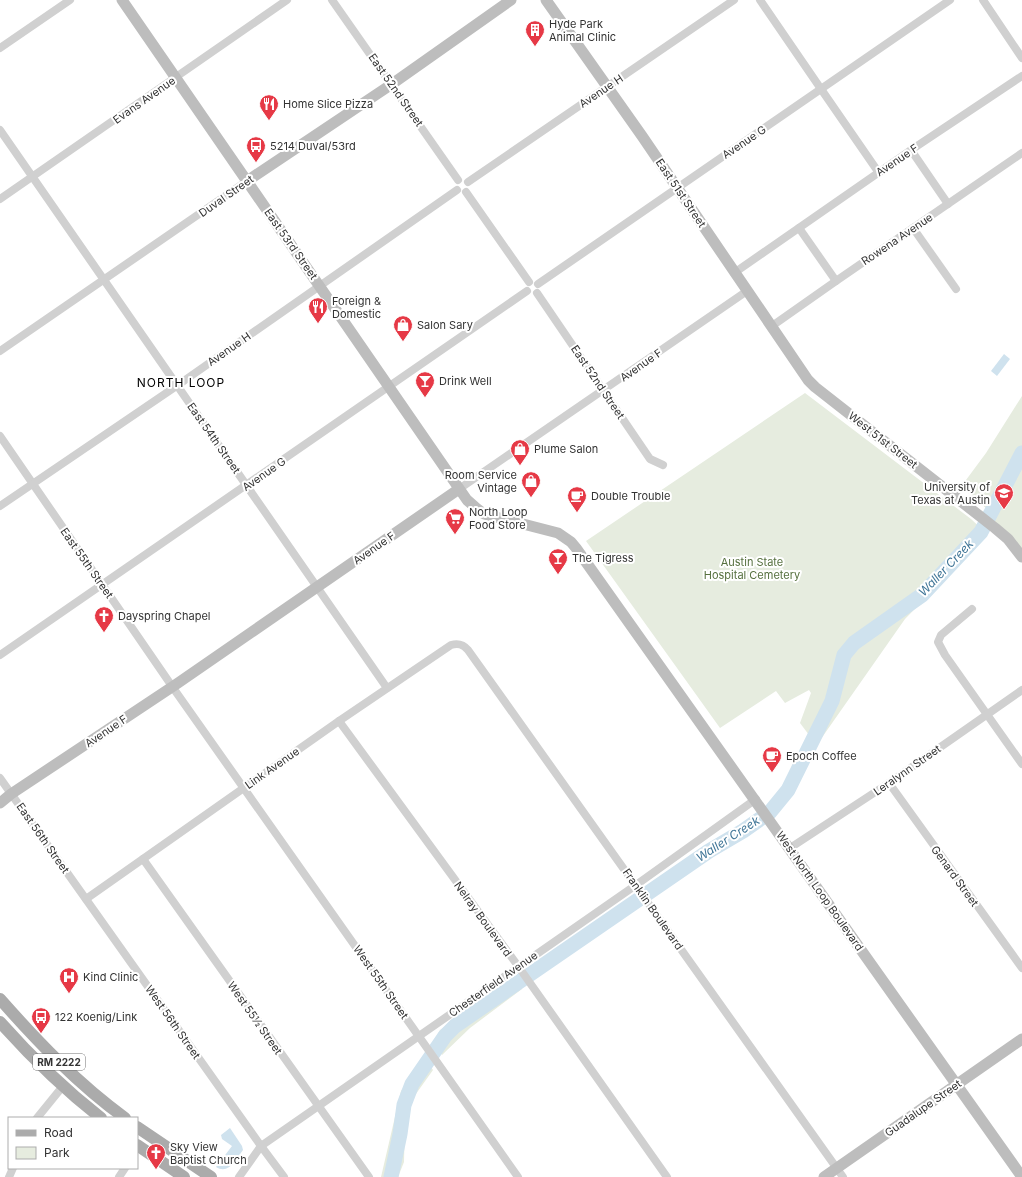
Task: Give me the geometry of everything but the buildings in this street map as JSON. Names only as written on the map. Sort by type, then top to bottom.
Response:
[{"type":"main road","name":"RM 2222","points":[[0,999],[46,1049],[72,1074],[124,1117]]},
{"type":"main road","name":"RM 2222","points":[[0,1022],[63,1086],[100,1117]]},
{"type":"main road","points":[[138,1128],[211,1177]]},
{"type":"main road","points":[[138,1148],[184,1177]]},
{"type":"street","points":[[0,48],[70,0]]},
{"type":"street","name":"East 53rd Street","points":[[122,0],[470,502],[484,514],[558,533],[571,542],[576,548]]},
{"type":"street","name":"Evans Avenue","points":[[0,200],[287,0]]},
{"type":"street","name":"East 52nd Street","points":[[332,0],[458,180]]},
{"type":"street","name":"Duval Street","points":[[0,351],[247,181],[392,84],[511,0]]},
{"type":"street","name":"East 51st Street","points":[[546,0],[607,86],[808,380],[815,387]]},
{"type":"street","name":"Avenue H","points":[[468,182],[734,0]]},
{"type":"street","points":[[760,0],[820,90],[879,172]]},
{"type":"street","name":"Avenue G","points":[[538,284],[950,0]]},
{"type":"street","points":[[983,0],[1022,58]]},
{"type":"street","points":[[1020,78],[1022,87]]},
{"type":"street","name":"Avenue F","points":[[734,273],[879,172],[1020,78]]},
{"type":"street","name":"East 54th Street","points":[[0,130],[387,688]]},
{"type":"street","points":[[912,150],[948,204]]},
{"type":"street","name":"Rowena Avenue","points":[[772,326],[1022,153]]},
{"type":"street","points":[[465,179],[468,182],[469,188],[466,192],[462,193],[457,190],[456,184],[458,180],[465,179]]},
{"type":"street","name":"Avenue H","points":[[0,506],[178,385],[457,190]]},
{"type":"street","points":[[466,192],[529,282]]},
{"type":"street","points":[[799,228],[836,281]]},
{"type":"street","points":[[913,228],[956,290]]},
{"type":"street","points":[[535,281],[538,284],[539,288],[537,293],[533,294],[527,291],[526,287],[529,282],[535,281]]},
{"type":"street","name":"Avenue G","points":[[0,656],[527,291]]},
{"type":"street","name":"Avenue F","points":[[0,803],[11,794],[317,588],[748,291]]},
{"type":"street","name":"East 52nd Street","points":[[537,293],[650,459],[663,465]]},
{"type":"street","name":"West 51st Street","points":[[815,387],[995,528],[1008,539],[1022,557]]},
{"type":"street","name":"East 55th Street","points":[[0,436],[103,584],[172,687],[244,788]]},
{"type":"street","name":"West North Loop Boulevard","points":[[576,548],[756,799],[1022,1177]]},
{"type":"street","points":[[972,609],[941,635],[938,642],[945,655],[1022,764]]},
{"type":"street","name":"Link Avenue","points":[[86,899],[387,688],[451,645],[460,644]]},
{"type":"street","name":"Franklin Boulevard","points":[[460,644],[468,650],[839,1173]]},
{"type":"street","name":"Leralynn Street","points":[[790,848],[889,783],[1022,690]]},
{"type":"street","name":"Nelray Boulevard","points":[[339,721],[518,966],[667,1177]]},
{"type":"street","name":"East 56th Street","points":[[0,778],[86,899]]},
{"type":"street","name":"Genard Street","points":[[889,783],[1022,968]]},
{"type":"street","name":"West 55th Street","points":[[244,788],[518,1177]]},
{"type":"street","name":"Chesterfield Avenue","points":[[239,1177],[261,1146],[636,885],[756,799]]},
{"type":"street","name":"West 55½ Street","points":[[143,859],[369,1177]]},
{"type":"street","name":"West 56th Street","points":[[86,899],[284,1177]]},
{"type":"street","name":"Guadalupe Street","points":[[824,1177],[839,1173],[956,1085],[1022,1039]]},
{"type":"street","points":[[38,1117],[63,1086]]},
{"type":"street","points":[[119,1177],[125,1169]]},
{"type":"green space","name":"Austin State Hospital Cemetery","points":[[805,393],[971,519],[986,533],[958,565],[905,619],[816,746],[793,789],[777,807],[774,802],[789,787],[812,739],[800,723],[811,693],[809,690],[785,703],[776,691],[720,728],[586,541]]},
{"type":"green space","points":[[1022,396],[1022,557],[978,515],[987,509],[965,490],[966,480],[986,453]]},
{"type":"green space","points":[[514,978],[522,989],[470,1028],[442,1055],[433,1042],[440,1030]]},
{"type":"green space","points":[[424,1057],[433,1070],[413,1098],[405,1118],[404,1162],[398,1177],[381,1177],[401,1091]]},
{"type":"water","points":[[1004,354],[1010,359],[997,376],[991,371]]},
{"type":"water","points":[[230,1128],[243,1150],[232,1165],[228,1168],[221,1169],[216,1167],[232,1146],[222,1139],[221,1135]]},
{"type":"waterway","name":"Waller Creek","points":[[391,1177],[400,1134],[404,1105],[412,1084],[445,1036],[455,1026],[709,851],[743,831],[770,812],[788,790],[832,701],[844,655],[854,643],[922,595],[981,532],[1022,453]]},
{"type":"place","name":"Hyde Park Animal Clinic","points":[[535,47]]},
{"type":"place","name":"Home Slice Pizza","points":[[269,121]]},
{"type":"place","name":"5214 Duval/53rd","points":[[256,163]]},
{"type":"place","name":"Foreign & Domestic","points":[[318,324]]},
{"type":"place","name":"Salon Sary","points":[[403,342]]},
{"type":"place","name":"Drink Well","points":[[425,398]]},
{"type":"place","name":"Plume Salon","points":[[520,466]]},
{"type":"place","name":"Room Service Vintage","points":[[531,498]]},
{"type":"place","name":"University of Texas at Austin","points":[[1004,510]]},
{"type":"place","name":"Double Trouble","points":[[577,513]]},
{"type":"place","name":"North Loop Food Store","points":[[455,535]]},
{"type":"place","name":"The Tigress","points":[[558,575]]},
{"type":"place","name":"Dayspring Chapel","points":[[104,633]]},
{"type":"place","name":"Epoch Coffee","points":[[772,773]]},
{"type":"place","name":"Kind Clinic","points":[[69,994]]},
{"type":"place","name":"122 Koenig/Link","points":[[41,1034]]},
{"type":"place","name":"Sky View Baptist Church","points":[[156,1170]]},
{"type":"district","name":"NORTH LOOP","points":[[181,383]]}]
